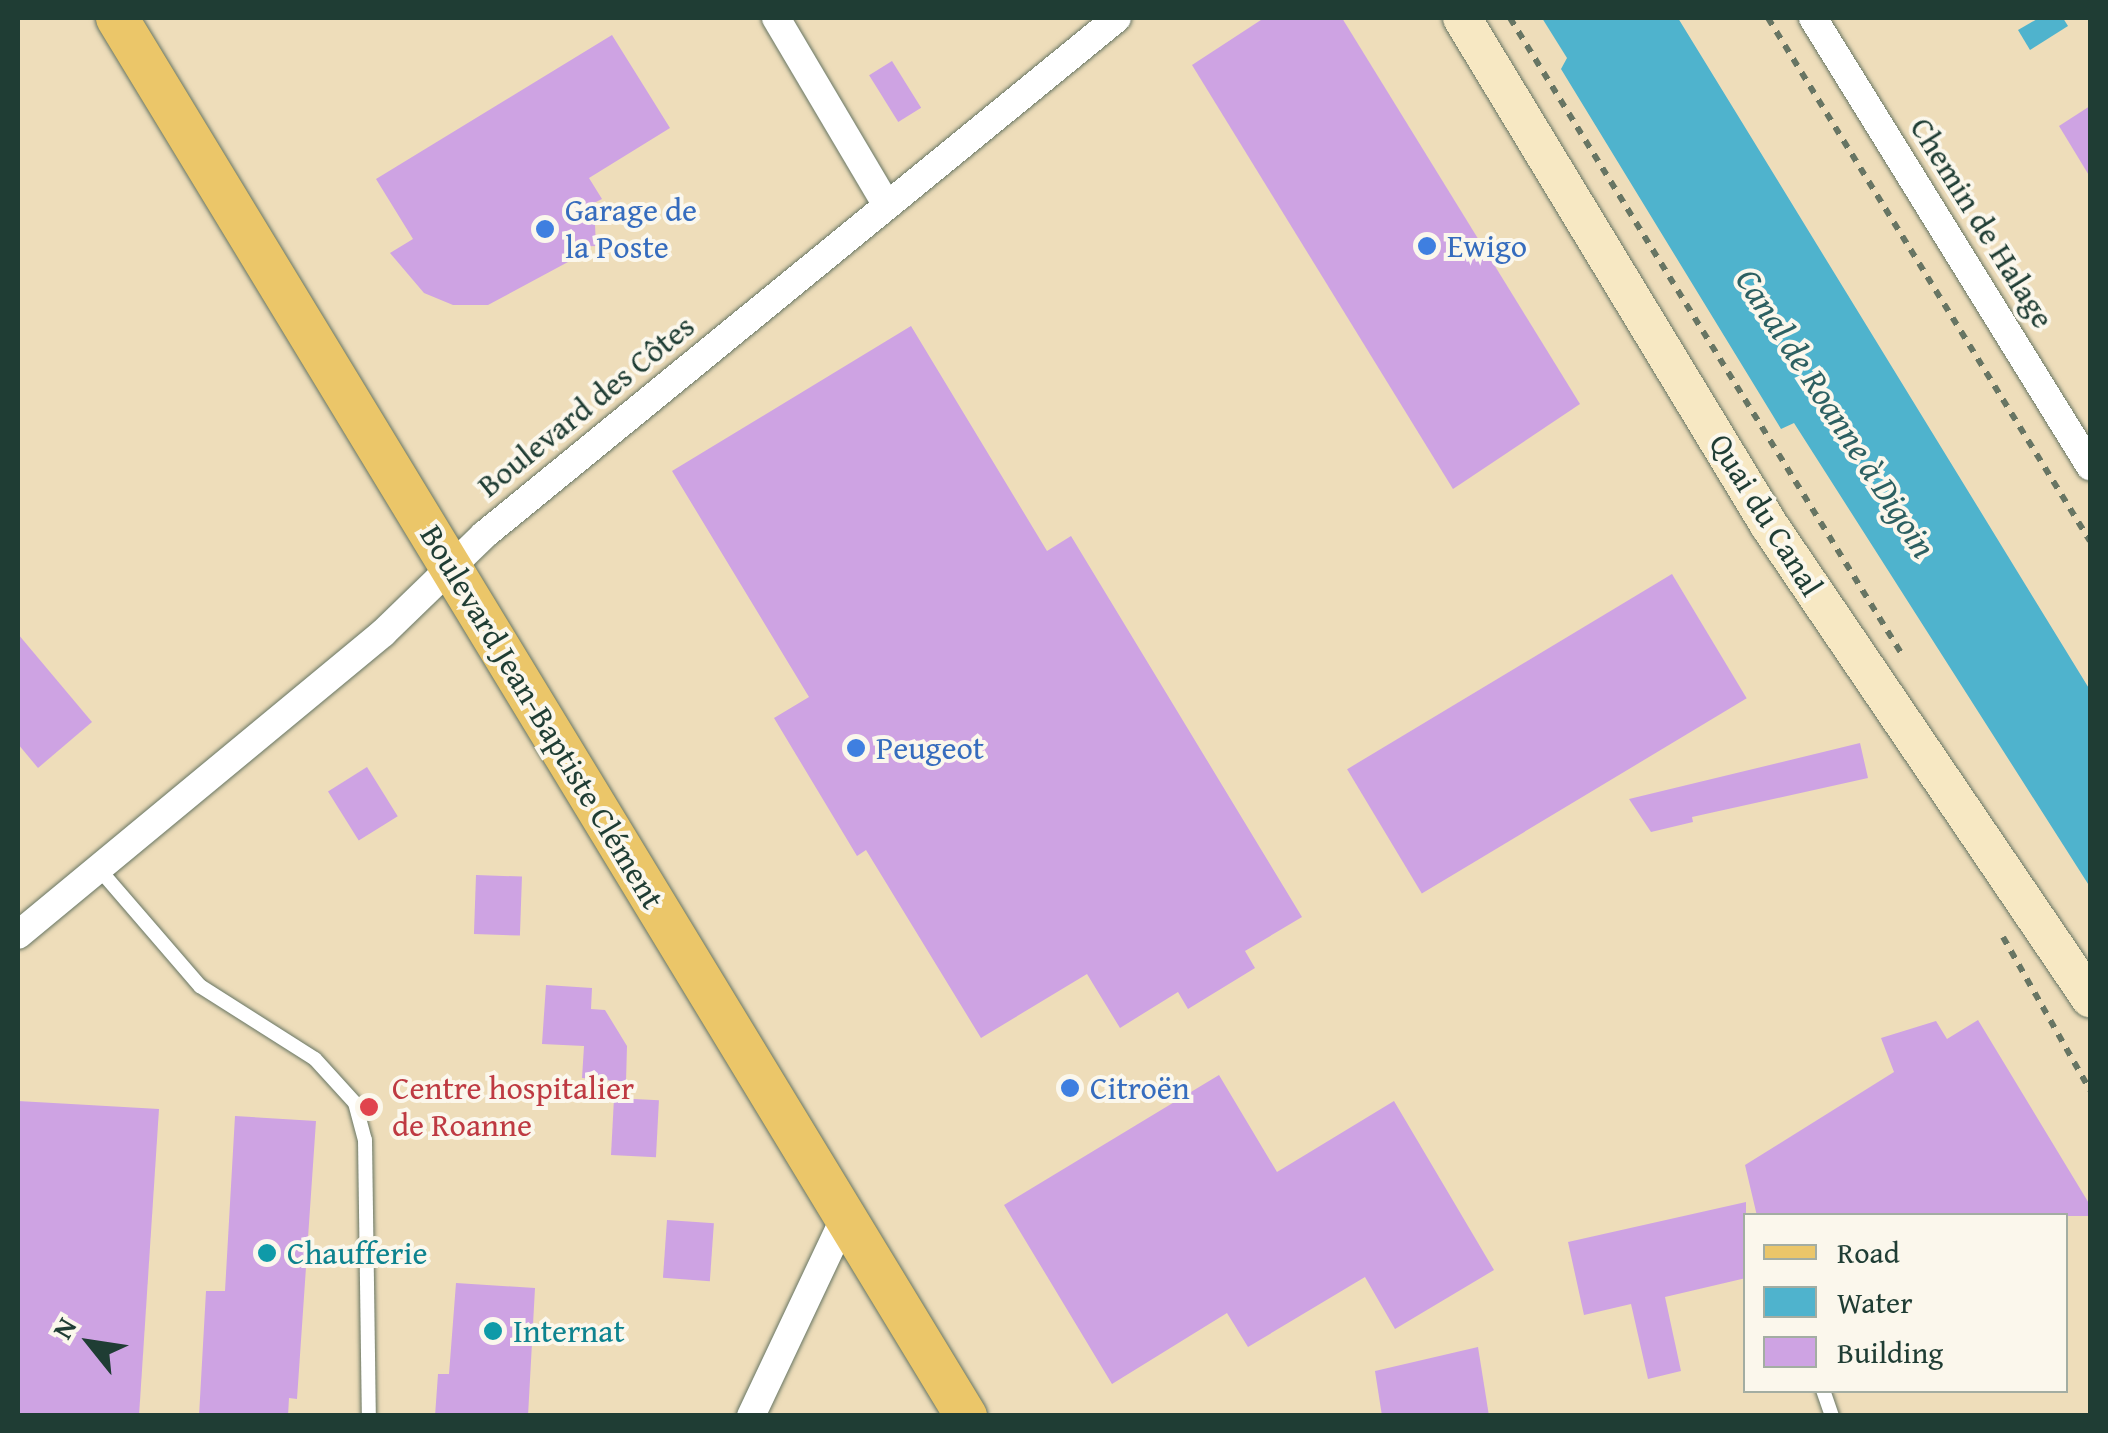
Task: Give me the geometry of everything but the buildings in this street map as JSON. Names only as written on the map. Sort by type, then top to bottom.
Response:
[{"type":"main road","name":"Boulevard Jean-Baptiste Clément","points":[[116,18],[966,1416]]},
{"type":"street","points":[[776,18],[886,204]]},
{"type":"street","name":"Boulevard des Côtes","points":[[18,936],[451,570],[484,536],[1117,18]]},
{"type":"street","name":"Quai du Canal","points":[[1462,18],[1769,525],[2090,998]]},
{"type":"street","name":"Chemin de Halage","points":[[1813,18],[2090,466]]},
{"type":"street","points":[[750,1416],[846,1215]]},
{"type":"lane","points":[[99,868],[200,986],[315,1059],[355,1102],[366,1140],[369,1416]]},
{"type":"path","points":[[1510,18],[1838,555],[1901,646],[1907,674]]},
{"type":"path","points":[[1768,18],[2090,542]]},
{"type":"water","name":"Canal de Roanne à Digoin","points":[[1542,18],[1678,18],[2090,690],[2090,887],[1794,423],[1781,429],[1561,69],[1567,58]]},
{"type":"water","points":[[2039,18],[2063,18],[2068,26],[2030,50],[2018,30]]},
{"type":"place","name":"Garage de la Poste","points":[[545,229]]},
{"type":"place","name":"Ewigo","points":[[1427,246]]},
{"type":"place","name":"Peugeot","points":[[856,748]]},
{"type":"place","name":"Citroën","points":[[1070,1088]]},
{"type":"place","name":"Centre hospitalier de Roanne","points":[[369,1107]]},
{"type":"place","name":"Chaufferie","points":[[267,1253]]},
{"type":"place","name":"Internat","points":[[493,1331]]}]
